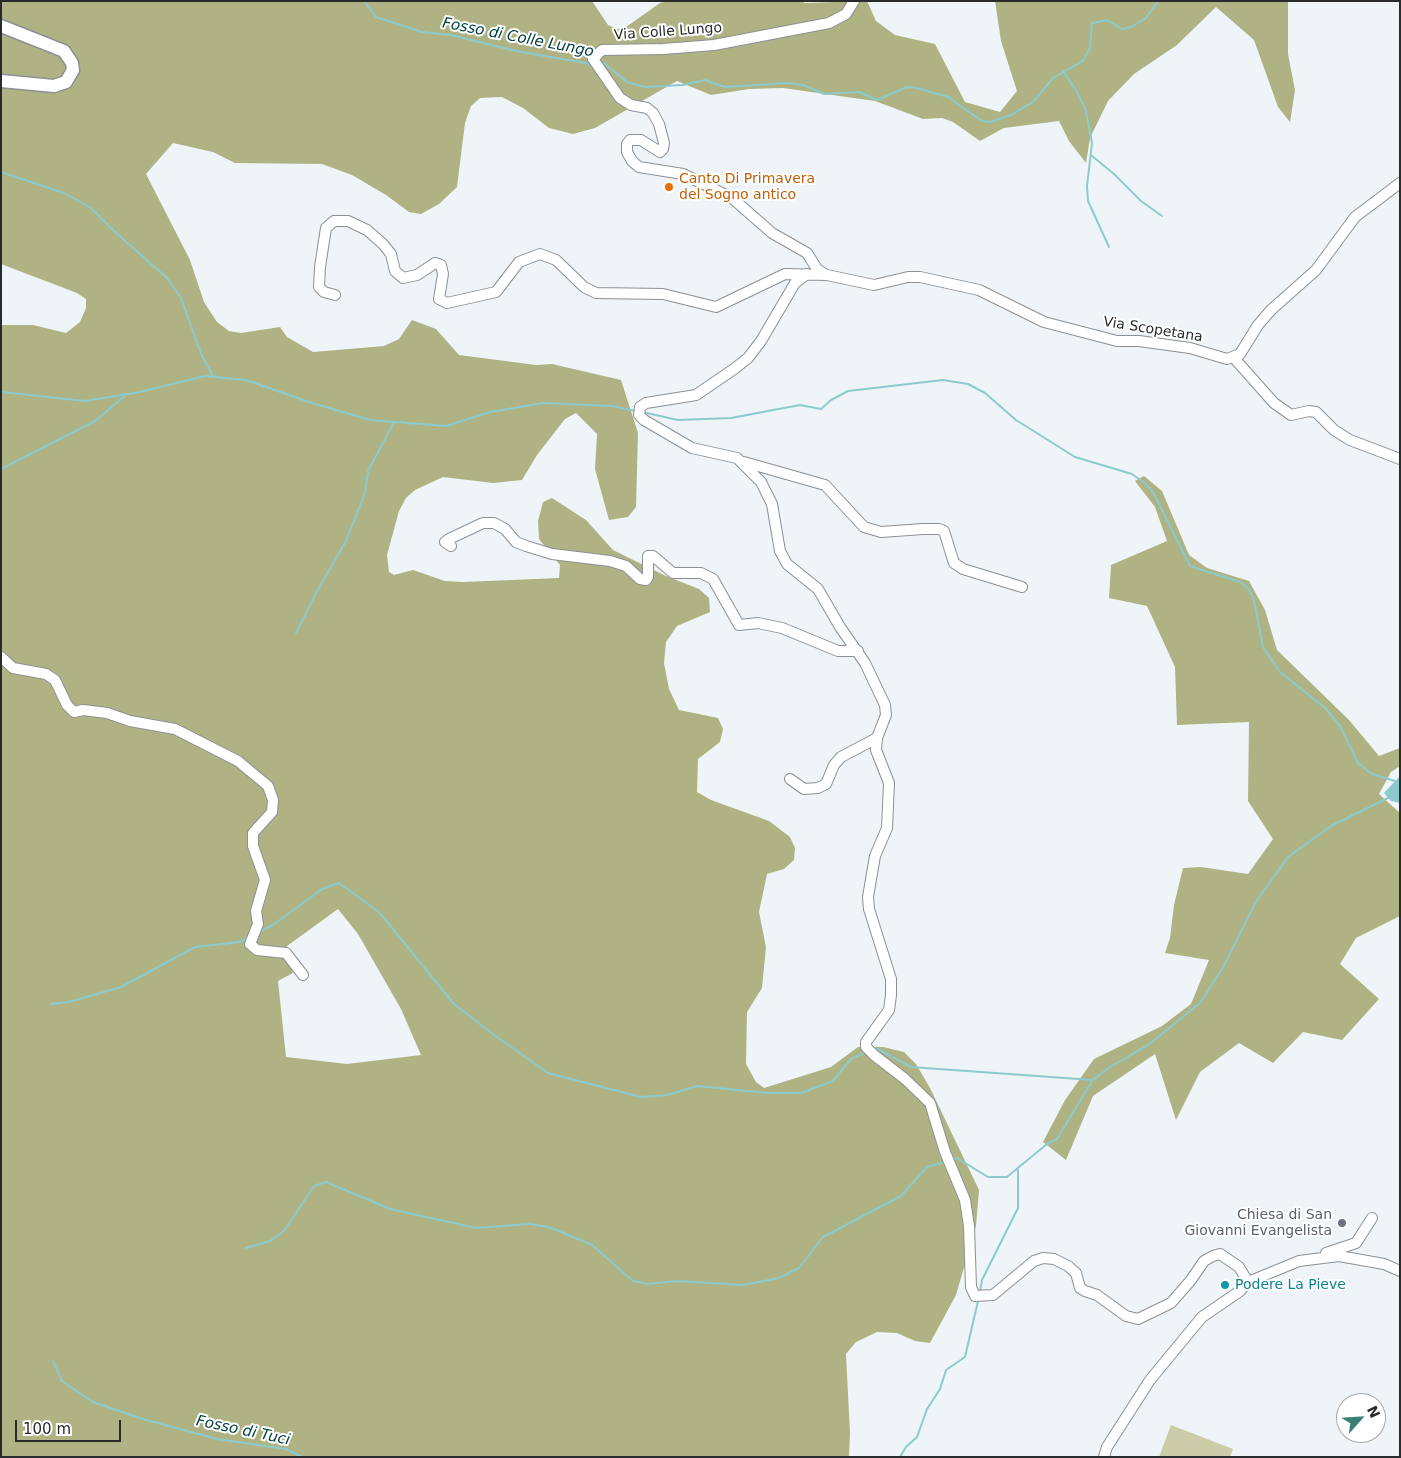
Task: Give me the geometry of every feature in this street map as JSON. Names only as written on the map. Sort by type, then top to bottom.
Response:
[{"type":"main road","points":[[1,26],[64,51],[72,63],[73,70],[66,82],[54,86],[1,81]]},
{"type":"street","name":"Via Colle Lungo","points":[[827,275],[817,269],[807,253],[772,233],[732,198],[683,174],[639,167],[632,161],[627,152],[627,144],[630,140],[641,140],[660,152],[663,149],[664,143],[659,124],[653,113],[647,108],[631,105],[620,98],[593,59],[602,50],[662,49],[714,45],[829,23],[846,14],[854,1]]},
{"type":"street","points":[[1400,183],[1355,217],[1316,270],[1271,310],[1258,325],[1240,354],[1234,358],[1274,403],[1291,415],[1309,411],[1316,412],[1334,430],[1350,440],[1400,459]]},
{"type":"street","name":"Via Scopetana","points":[[335,295],[324,292],[319,287],[326,228],[334,222],[348,221],[368,230],[391,254],[395,271],[403,278],[408,279],[435,263],[441,265],[443,274],[439,299],[447,303],[496,292],[520,262],[540,254],[556,260],[584,287],[596,293],[663,294],[716,307],[785,274],[827,275],[874,284],[908,277],[920,277],[979,290],[1044,322],[1117,341],[1139,341],[1190,348],[1228,359],[1234,358]]},
{"type":"street","points":[[806,274],[795,283],[761,341],[748,358],[711,387],[696,395],[684,398],[651,400],[640,407],[639,415],[644,420],[692,448],[728,455],[742,462],[825,484],[864,528],[881,532],[931,529],[944,531],[954,564],[1022,587]]},
{"type":"street","points":[[742,462],[761,482],[772,504],[780,551],[787,564],[818,589],[840,627],[858,651],[885,705],[886,715],[877,738],[876,750],[887,772],[890,792],[887,828],[875,856],[868,897],[869,909],[891,979],[891,995],[889,1010],[883,1021],[868,1035],[866,1047],[905,1079],[930,1104],[945,1152],[965,1200],[969,1226],[971,1287],[975,1296],[993,1295],[1034,1261],[1043,1258],[1054,1259],[1068,1266],[1076,1273],[1080,1288],[1097,1295],[1126,1316],[1138,1319],[1171,1303],[1191,1280],[1204,1261],[1213,1256],[1220,1254],[1238,1267],[1248,1282]]},
{"type":"street","points":[[451,546],[446,542],[449,539],[483,523],[494,523],[505,529],[516,542],[526,546],[552,554],[610,561],[626,566],[640,579],[646,580],[648,577],[648,556],[653,556],[673,573],[701,573],[713,579],[739,625],[758,623],[782,628],[838,651],[858,651]]},
{"type":"street","points":[[1,657],[13,668],[46,674],[55,680],[67,705],[74,712],[83,710],[107,713],[130,720],[175,729],[238,761],[268,786],[273,800],[272,812],[254,834],[253,846],[265,880],[256,911],[258,924],[250,944],[257,950],[286,953],[304,975]]},
{"type":"street","points":[[790,779],[804,789],[818,788],[826,784],[834,765],[841,757],[877,738]]},
{"type":"street","points":[[1104,1457],[1107,1448],[1150,1380],[1202,1317],[1240,1292],[1248,1282],[1356,1243],[1372,1218]]},
{"type":"street","points":[[1299,1262],[1339,1256],[1384,1264],[1400,1271]]},
{"type":"green space","points":[[1,1],[592,1],[608,25],[617,29],[626,27],[660,3],[667,1],[800,1],[805,3],[867,1],[876,21],[895,35],[935,44],[965,102],[1000,112],[1017,91],[1001,41],[995,1],[1288,1],[1288,54],[1295,90],[1290,122],[1278,107],[1254,40],[1216,7],[1177,45],[1134,74],[1108,101],[1090,138],[1086,163],[1069,141],[1059,121],[1004,128],[980,141],[953,122],[942,118],[923,119],[875,101],[783,88],[749,89],[711,95],[677,81],[595,128],[573,134],[549,128],[523,108],[502,97],[480,98],[471,106],[465,123],[457,187],[439,204],[421,214],[409,212],[386,195],[352,175],[322,164],[235,163],[213,152],[173,143],[146,174],[190,260],[204,302],[217,322],[229,331],[241,333],[280,327],[287,337],[313,352],[384,346],[399,339],[412,320],[436,329],[459,355],[536,365],[552,364],[621,380],[638,433],[636,507],[628,517],[609,520],[595,469],[597,434],[576,413],[565,419],[537,455],[522,480],[493,483],[443,477],[415,490],[406,498],[399,511],[387,555],[389,572],[394,575],[413,570],[445,581],[463,582],[559,578],[560,565],[539,539],[538,521],[543,502],[552,498],[586,520],[613,550],[666,576],[699,589],[709,598],[710,612],[677,626],[666,642],[664,663],[669,689],[679,710],[718,718],[723,729],[720,742],[698,759],[697,792],[711,800],[769,821],[790,837],[795,848],[794,860],[784,869],[767,874],[759,912],[766,947],[762,988],[747,1012],[746,1064],[756,1082],[764,1088],[831,1067],[858,1047],[883,1047],[904,1052],[916,1064],[930,1088],[979,1190],[976,1226],[956,1295],[930,1343],[915,1341],[897,1333],[877,1332],[856,1342],[846,1354],[850,1434],[849,1457],[1,1457],[1,325],[33,325],[66,333],[80,322],[86,308],[86,299],[77,293],[1,264]],"holes":[[[338,909],[358,934],[401,1009],[421,1055],[347,1064],[286,1057],[278,981],[293,973],[287,946]]]},
{"type":"green space","points":[[1144,476],[1162,491],[1189,555],[1207,568],[1249,581],[1265,610],[1277,650],[1349,720],[1379,756],[1400,748],[1400,766],[1391,772],[1379,794],[1400,813],[1400,916],[1356,938],[1340,964],[1379,999],[1342,1040],[1303,1032],[1273,1063],[1239,1043],[1200,1072],[1176,1120],[1155,1054],[1093,1096],[1066,1160],[1043,1142],[1065,1100],[1094,1059],[1162,1026],[1191,1004],[1209,960],[1165,953],[1170,938],[1174,905],[1183,868],[1201,867],[1248,874],[1273,839],[1248,801],[1249,722],[1177,725],[1175,667],[1147,606],[1109,598],[1111,565],[1167,541],[1155,507],[1135,481]]},
{"type":"green space","points":[[1171,1425],[1233,1449],[1230,1457],[1159,1457]]},
{"type":"water","points":[[1400,776],[1400,803],[1391,801],[1384,793]]},
{"type":"waterway","name":"Fosso di Colle Lungo","points":[[364,1],[376,17],[422,32],[451,35],[516,51],[591,64]]},
{"type":"waterway","name":"Fosso di Colle Lungo","points":[[600,64],[604,63],[627,82],[645,87],[683,85],[705,80],[725,87],[788,83],[803,85],[824,94],[859,92],[877,100],[907,87],[917,88],[948,97],[982,121],[990,122],[1011,115],[1033,102],[1053,78],[1083,61],[1090,48],[1092,23],[1107,20],[1122,29],[1131,27],[1146,18],[1158,1]]},
{"type":"waterway","points":[[1063,71],[1077,92],[1086,111],[1092,143],[1087,186],[1088,201],[1109,247]]},
{"type":"waterway","points":[[1092,156],[1114,174],[1141,201],[1162,216]]},
{"type":"waterway","points":[[1,172],[64,193],[91,208],[167,278],[181,298],[202,356],[213,376]]},
{"type":"waterway","points":[[1,392],[85,401],[140,392],[205,376],[246,380],[312,403],[370,420],[446,426],[490,412],[543,403],[613,406],[635,411]]},
{"type":"waterway","points":[[642,412],[678,420],[731,418],[800,405],[821,409],[831,400],[848,391],[943,380],[968,384],[985,393],[1016,420],[1075,457],[1132,474],[1146,484],[1153,492],[1190,566],[1240,582],[1248,588],[1254,600],[1263,647],[1280,672],[1325,708],[1340,726],[1358,763],[1372,774],[1395,781]]},
{"type":"waterway","points":[[1,469],[95,421],[127,394]]},
{"type":"waterway","points":[[296,633],[316,593],[346,541],[365,493],[368,471],[394,422]]},
{"type":"waterway","points":[[873,1050],[878,1049],[911,1067],[1093,1080],[1110,1067],[1148,1045],[1200,1003],[1222,969],[1255,903],[1288,857],[1331,826],[1390,797]]},
{"type":"waterway","points":[[259,932],[273,925],[322,889],[339,883],[379,912],[454,1004],[494,1035],[548,1073],[641,1097],[667,1095],[697,1086],[768,1093],[801,1093],[833,1081],[851,1059],[866,1052]]},
{"type":"waterway","points":[[50,1004],[69,1002],[121,987],[195,947],[240,942],[248,938]]},
{"type":"waterway","points":[[951,1159],[957,1158],[988,1177],[1007,1177],[1047,1144],[1057,1139],[1092,1081]]},
{"type":"waterway","points":[[246,1248],[270,1241],[284,1231],[314,1186],[326,1182],[390,1209],[476,1228],[529,1224],[549,1227],[592,1245],[633,1281],[648,1284],[677,1281],[743,1285],[779,1278],[799,1268],[823,1237],[901,1196],[927,1167],[945,1162]]},
{"type":"waterway","name":"Fosso di Tuci","points":[[980,1291],[982,1280],[1018,1208],[1018,1170]]},
{"type":"waterway","name":"Fosso di Tuci","points":[[900,1457],[906,1447],[917,1437],[927,1409],[940,1389],[946,1370],[965,1357],[978,1301]]},
{"type":"waterway","name":"Fosso di Tuci","points":[[53,1361],[62,1381],[93,1402],[143,1419],[217,1439],[286,1449],[302,1457]]},
{"type":"place","name":"Canto Di Primavera del Sogno antico","points":[[669,187]]},
{"type":"place","name":"Chiesa di San Giovanni Evangelista","points":[[1342,1223]]},
{"type":"place","name":"Podere La Pieve","points":[[1225,1285]]}]
